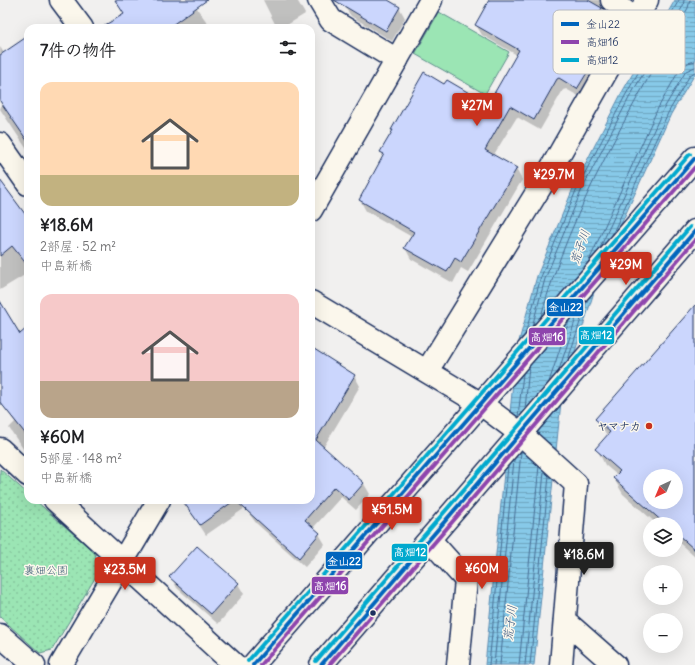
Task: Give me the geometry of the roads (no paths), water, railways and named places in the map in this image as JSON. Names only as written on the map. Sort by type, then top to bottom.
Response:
[{"type":"street","points":[[61,0],[79,24]]},
{"type":"street","points":[[319,0],[331,20],[397,60]]},
{"type":"street","points":[[315,203],[431,0]]},
{"type":"street","points":[[612,0],[624,10]]},
{"type":"street","points":[[641,10],[647,0]]},
{"type":"street","points":[[427,372],[544,181],[604,74]]},
{"type":"street","points":[[0,144],[24,178]]},
{"type":"street","points":[[253,665],[489,410],[506,375],[695,158]]},
{"type":"street","points":[[321,665],[695,231]]},
{"type":"street","points":[[315,304],[489,410],[521,434],[570,479],[565,621],[561,665]]},
{"type":"street","points":[[0,450],[24,471]]},
{"type":"street","points":[[59,504],[235,665]]},
{"type":"street","points":[[61,665],[157,504]]},
{"type":"street","points":[[430,540],[466,580],[458,665]]},
{"type":"street","points":[[565,621],[615,665]]},
{"type":"street","points":[[0,635],[34,665]]},
{"type":"water","name":"荒子川","points":[[675,0],[695,0],[695,74],[671,114],[603,264],[562,392],[534,665],[485,665],[516,352],[537,276],[574,186],[632,74],[685,74],[685,10],[669,10]]},
{"type":"place","name":"ヤマナカ","points":[[649,426]]},
{"type":"park label","name":"裏畑公園","points":[[46,570]]}]
